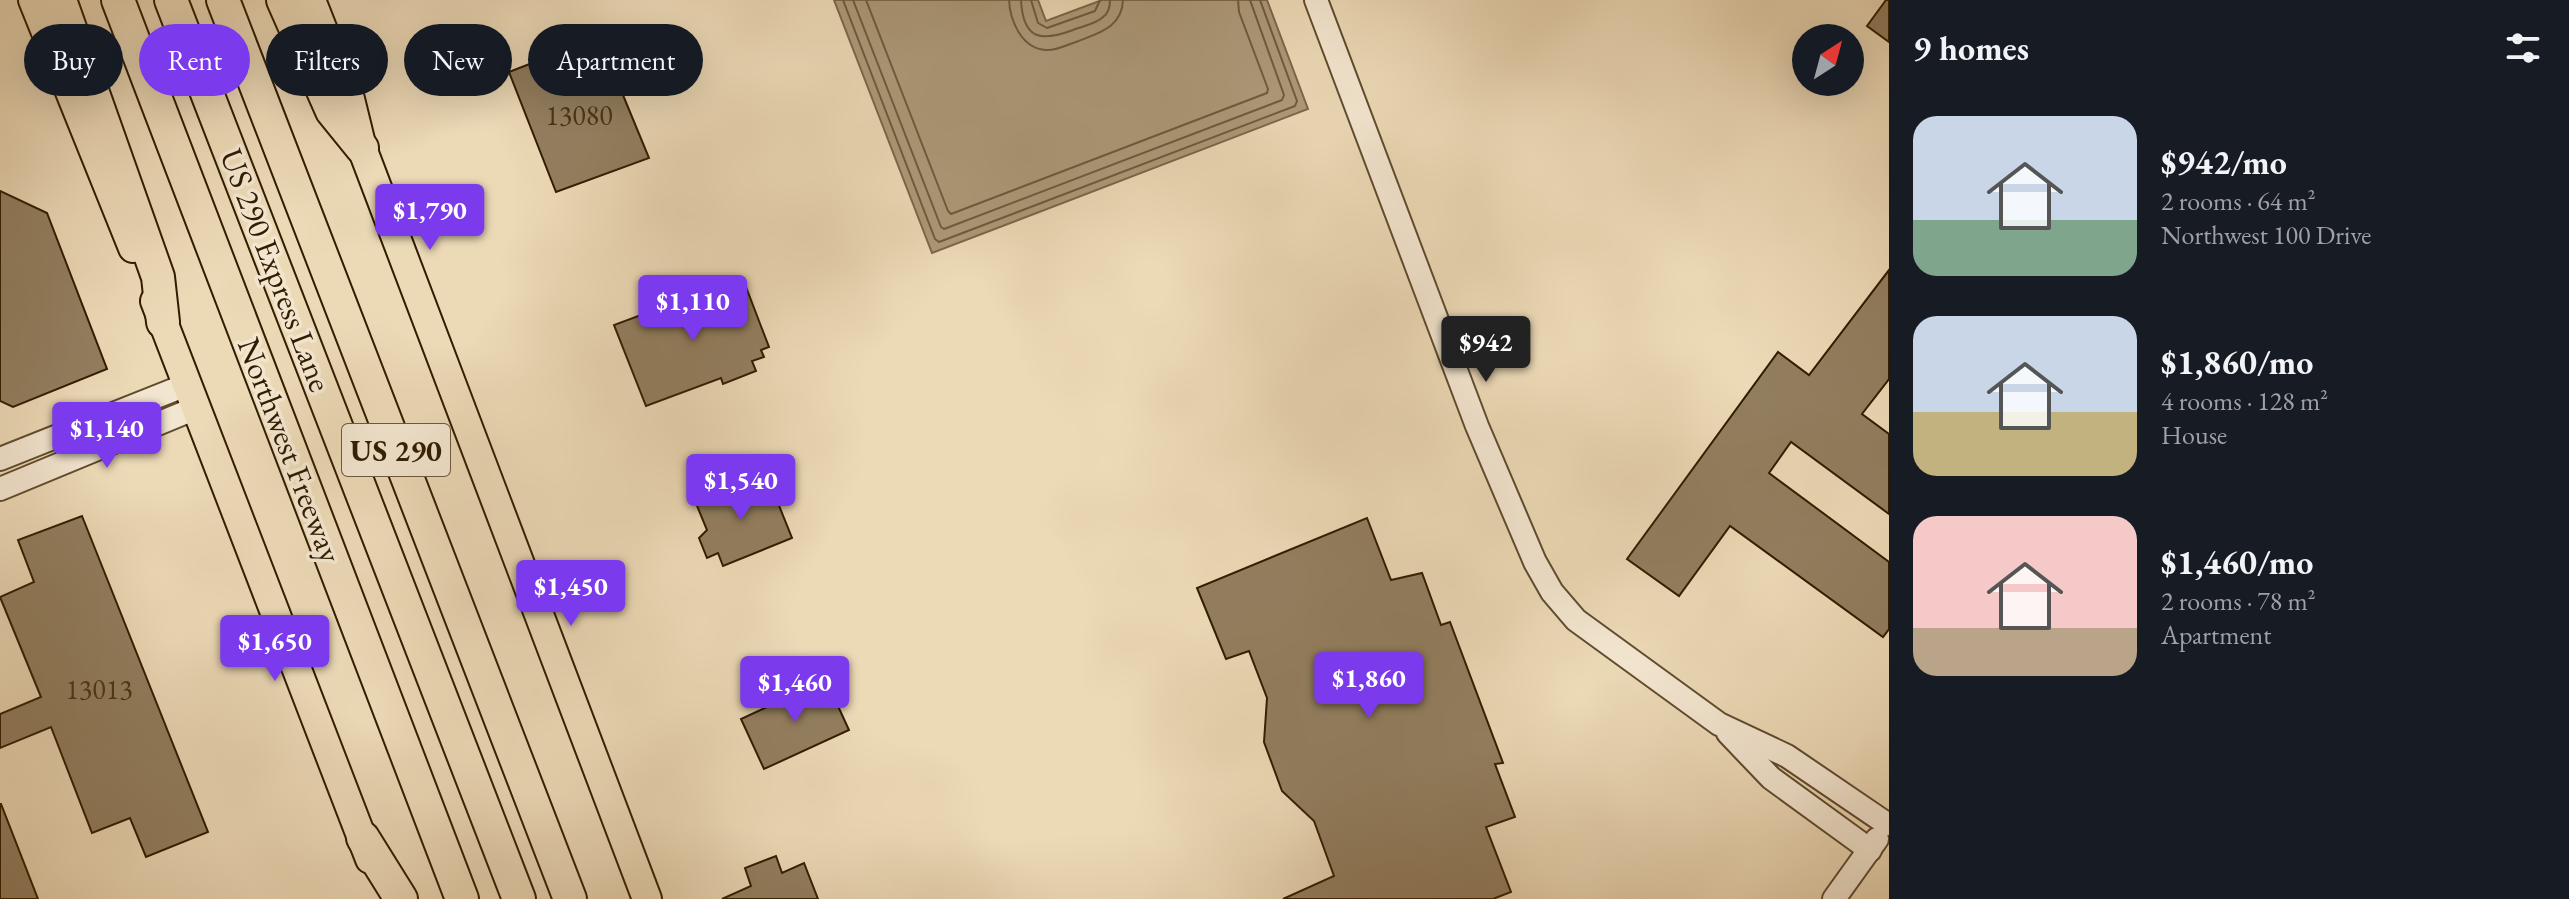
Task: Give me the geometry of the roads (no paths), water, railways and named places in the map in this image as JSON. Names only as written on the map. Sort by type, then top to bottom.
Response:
[{"type":"highway","points":[[60,0],[158,277],[163,322]]},
{"type":"highway","name":"Northwest Freeway","points":[[118,0],[462,899]]},
{"type":"highway","name":"US 290 Express Lane","points":[[171,0],[519,899]]},
{"type":"highway","name":"US 290","points":[[223,0],[570,899]]},
{"type":"highway","points":[[283,0],[332,111],[362,148]]},
{"type":"highway","points":[[363,838],[401,899]]},
{"type":"main road","points":[[33,0],[163,322],[384,899]]},
{"type":"main road","points":[[311,0],[350,99],[362,148],[647,899]]},
{"type":"street","points":[[1316,0],[1477,426],[1543,578],[1576,620],[1719,724],[1771,778],[1870,850]]},
{"type":"street","points":[[0,459],[191,397]]},
{"type":"street","points":[[0,489],[191,397]]},
{"type":"street","points":[[1719,724],[1787,756],[1888,823],[1834,899]]},
{"type":"water","points":[[834,0],[1038,0],[1046,21],[1102,0],[1267,0],[1308,109],[932,253]]}]
